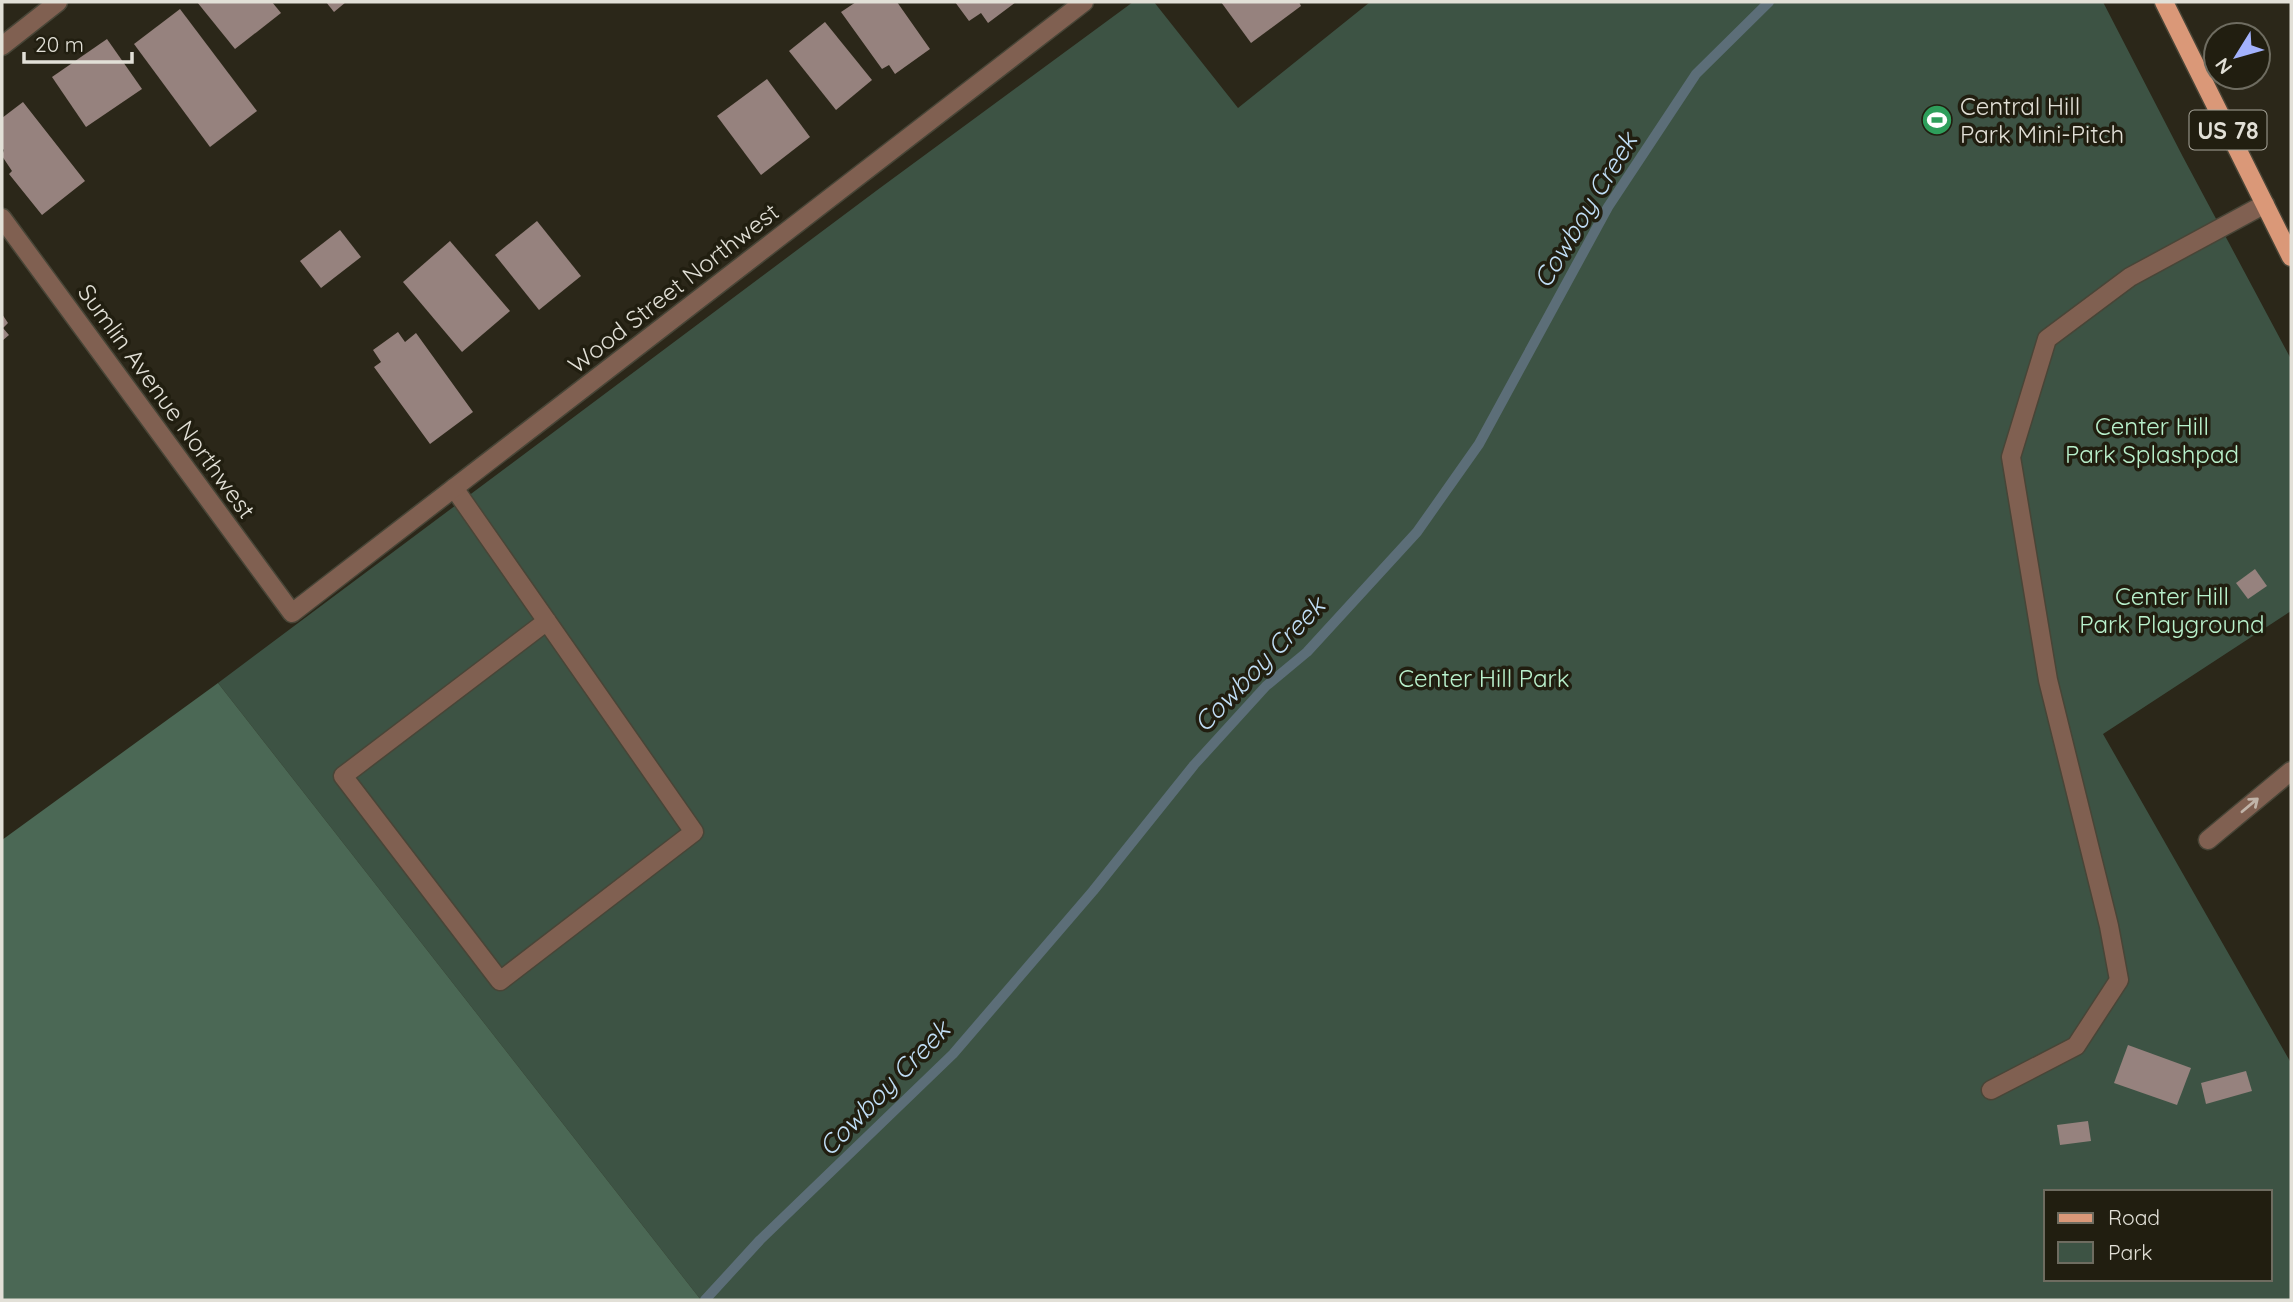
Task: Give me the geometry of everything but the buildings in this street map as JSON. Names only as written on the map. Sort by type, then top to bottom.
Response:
[{"type":"main road","name":"US 78","points":[[2164,2],[2291,257]]},
{"type":"street","points":[[2,46],[58,2]]},
{"type":"street","name":"Wood Street Northwest","points":[[292,612],[1084,2]]},
{"type":"street","points":[[1991,1090],[2076,1046],[2119,980],[2109,926],[2048,680],[2011,457],[2048,339],[2130,277],[2264,204]]},
{"type":"street","name":"Sumlin Avenue Northwest","points":[[2,218],[292,612]]},
{"type":"street","points":[[454,488],[547,621],[694,832],[500,981],[343,776],[547,621]]},
{"type":"street","points":[[2208,840],[2291,771]]},
{"type":"green space","name":"Center Hill Park","points":[[1133,2],[1154,2],[1238,108],[1370,2],[2103,2],[2291,359],[2291,611],[2103,734],[2291,1063],[2291,1300],[701,1300],[218,683]]},
{"type":"green space","points":[[218,683],[701,1300],[2,1300],[2,840]]},
{"type":"waterway","name":"Cowboy Creek","points":[[705,1300],[760,1240],[953,1054],[1093,891],[1194,765],[1266,686],[1307,652],[1417,532],[1479,444],[1608,207],[1696,74],[1769,2]]},
{"type":"place","name":"Central Hill Park Mini-Pitch","points":[[1937,120]]},
{"type":"park label","name":"Center Hill Park Splashpad","points":[[2152,440]]},
{"type":"park label","name":"Center Hill Park Playground","points":[[2172,610]]}]
